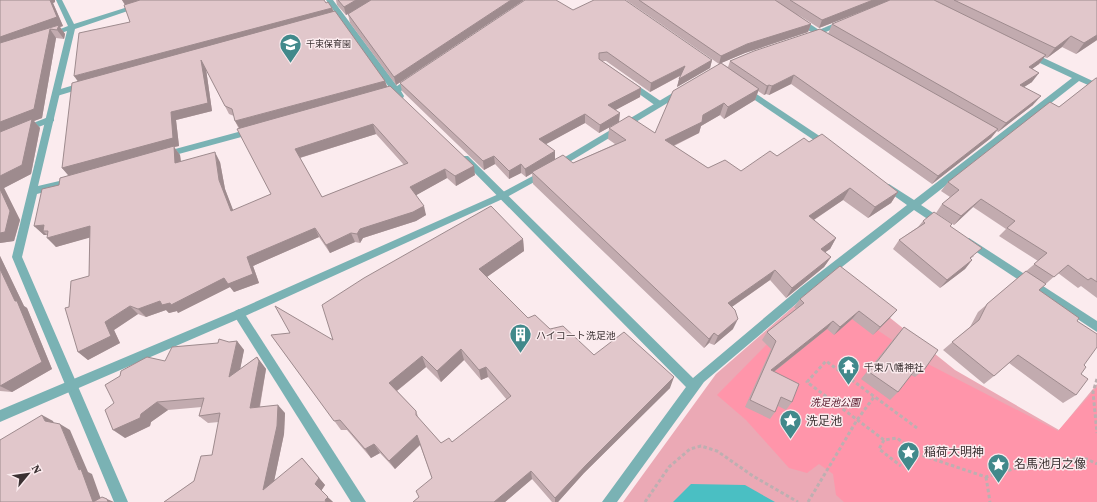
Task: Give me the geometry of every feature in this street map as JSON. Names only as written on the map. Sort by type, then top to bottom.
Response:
[{"type":"street","points":[[59,0],[72,27],[17,257],[121,502]]},
{"type":"street","points":[[43,37],[157,0]]},
{"type":"street","points":[[329,0],[395,91],[406,102]]},
{"type":"street","points":[[792,16],[832,41]]},
{"type":"street","points":[[804,38],[853,19]]},
{"type":"street","points":[[1022,51],[1077,78],[1097,86]]},
{"type":"street","points":[[372,98],[395,91],[421,74]]},
{"type":"street","points":[[621,77],[659,104]]},
{"type":"street","points":[[609,502],[692,386],[723,358],[793,300],[914,205],[998,136],[1077,78]]},
{"type":"street","points":[[57,93],[96,82]]},
{"type":"street","points":[[736,83],[835,151]]},
{"type":"street","points":[[0,416],[239,314],[504,195],[691,85]]},
{"type":"street","points":[[0,139],[51,119]]},
{"type":"street","points":[[157,157],[265,128]]},
{"type":"street","points":[[456,149],[504,195],[692,386]]},
{"type":"street","points":[[34,191],[80,179]]},
{"type":"street","points":[[881,182],[1097,327]]},
{"type":"street","points":[[239,314],[359,502]]},
{"type":"path","points":[[917,428],[826,361],[807,382],[884,440],[897,438],[918,454],[986,477],[1047,458],[1087,459],[1097,464]]},
{"type":"path","points":[[1097,379],[1093,392],[1097,433]]},
{"type":"path","points":[[808,502],[857,420],[874,397]]},
{"type":"path","points":[[884,440],[879,449],[902,466]]},
{"type":"path","points":[[645,502],[669,467],[690,449],[701,446],[717,451],[753,476],[798,502]]},
{"type":"path","points":[[986,477],[990,502]]},
{"type":"green space","name":"洗足池公園","points":[[833,272],[955,370],[1059,430],[1097,384],[1097,502],[623,502],[716,374]]},
{"type":"green space","name":"洗足池公園","points":[[834,301],[928,364],[1058,431],[1097,387],[1097,502],[844,502],[836,495],[833,474],[819,464],[807,473],[789,468],[746,420],[717,395],[776,335]]},
{"type":"water","points":[[691,484],[745,485],[775,502],[673,502]]},
{"type":"building","points":[[0,0],[50,0],[57,17],[0,37]]},
{"type":"building","points":[[140,0],[324,0],[326,3],[328,2],[332,8],[74,76],[79,33],[130,22],[124,5]]},
{"type":"building","points":[[338,0],[356,0],[344,7]]},
{"type":"building","points":[[371,0],[511,0],[394,77],[348,14]]},
{"type":"building","points":[[525,0],[556,0],[573,10],[594,0],[625,0],[712,60],[679,79],[685,66],[651,83],[607,52],[599,53],[599,59],[641,88],[608,105],[620,113],[600,125],[585,114],[539,139],[555,151],[525,169],[521,164],[509,171],[494,156],[483,161],[400,83]]},
{"type":"building","points":[[639,0],[775,0],[811,24],[747,44],[721,56]]},
{"type":"building","points":[[790,0],[873,0],[822,20]]},
{"type":"building","points":[[890,0],[934,0],[1046,55],[1029,67],[1039,73],[1020,85],[1041,96],[1006,123],[832,24]]},
{"type":"building","points":[[954,0],[1097,0],[1097,35],[1084,43],[1071,36],[1055,48]]},
{"type":"building","points":[[335,11],[385,81],[235,121],[232,109],[225,106],[201,60],[208,103],[171,112],[173,138],[62,168],[72,83]]},
{"type":"building","points":[[59,25],[57,30],[50,29],[34,109],[0,122],[0,43]]},
{"type":"building","points":[[820,29],[998,129],[938,176],[794,75],[772,86],[767,86],[730,61],[754,51]]},
{"type":"building","points":[[721,63],[759,89],[728,107],[724,103],[703,115],[702,122],[665,140],[708,168],[725,160],[741,171],[770,151],[777,156],[804,138],[809,142],[822,134],[898,192],[875,207],[850,188],[809,216],[836,238],[821,249],[831,257],[792,288],[775,270],[728,303],[735,310],[738,319],[718,336],[714,333],[709,339],[532,172],[563,155],[573,163],[626,140],[609,128],[629,116],[655,133],[673,91]]},
{"type":"building","points":[[1096,78],[1097,282],[1091,278],[1088,280],[1068,265],[1054,277],[1034,264],[1047,253],[1007,228],[1015,221],[981,199],[961,216],[942,204],[959,190],[948,182],[1050,102],[1059,107]]},
{"type":"building","points":[[390,86],[474,166],[455,176],[445,169],[410,187],[424,206],[413,212],[360,229],[357,234],[351,233],[326,245],[315,228],[247,257],[253,274],[228,284],[224,278],[171,305],[170,303],[162,305],[160,301],[138,309],[130,306],[105,322],[111,336],[78,352],[65,308],[69,307],[71,281],[89,276],[90,226],[47,238],[48,231],[43,231],[44,225],[34,226],[42,189],[59,185],[60,178],[174,146],[175,163],[215,152],[219,180],[231,211],[271,194],[237,129]],"holes":[[[373,124],[408,163],[322,197],[295,149]]]},
{"type":"building","points":[[32,119],[22,165],[0,176],[0,132]]},
{"type":"building","points":[[0,189],[10,211],[5,232],[0,233]]},
{"type":"building","points":[[491,206],[523,239],[479,269],[528,318],[535,315],[550,329],[563,326],[594,355],[624,332],[674,377],[555,498],[531,471],[494,502],[413,502],[419,497],[416,491],[432,478],[417,435],[389,461],[374,444],[365,449],[340,420],[334,421],[271,335],[290,333],[275,306],[333,340],[322,305],[364,278]],"holes":[[[461,349],[479,370],[486,367],[511,396],[452,442],[449,438],[441,443],[416,415],[416,411],[389,383],[422,356],[437,371]]]},
{"type":"building","points":[[934,212],[952,224],[950,226],[982,248],[970,258],[972,260],[947,280],[899,240],[925,223],[923,221]]},
{"type":"building","points":[[840,266],[897,310],[880,327],[859,311],[840,327],[833,321],[771,370],[799,384],[792,402],[781,397],[775,412],[750,400],[776,341],[767,332],[804,303],[800,299]]},
{"type":"building","points":[[0,269],[15,301],[17,301],[42,362],[0,386]]},
{"type":"building","points":[[1026,271],[1046,284],[1039,290],[1079,318],[1077,321],[1097,334],[1097,347],[1084,365],[1086,367],[1081,374],[1088,379],[1076,395],[1018,355],[994,376],[952,342],[979,320],[987,304]]},
{"type":"building","points":[[904,327],[938,350],[924,370],[918,366],[898,392],[869,372]]},
{"type":"building","points":[[219,339],[229,342],[237,341],[229,377],[257,357],[259,361],[250,408],[278,405],[277,426],[263,490],[302,458],[319,478],[315,484],[328,497],[325,500],[326,502],[164,502],[194,481],[201,456],[212,455],[220,413],[199,416],[204,398],[157,402],[141,414],[140,418],[113,430],[105,410],[114,403],[105,385],[120,376],[121,371],[147,357],[165,361],[172,347],[218,343]]},
{"type":"building","points":[[42,415],[45,421],[60,424],[79,470],[81,469],[93,502],[0,502],[0,440]]},
{"type":"building","points":[[102,497],[107,499],[108,502],[93,502]]},
{"type":"place","name":"千束保育園","points":[[290,64]]},
{"type":"place","name":"ハイコート洗足池","points":[[520,354]]},
{"type":"place","name":"千束八幡神社","points":[[848,386]]},
{"type":"place","name":"洗足池","points":[[790,440]]},
{"type":"place","name":"稲荷大明神","points":[[909,472]]},
{"type":"place","name":"名馬池月之像","points":[[998,484]]}]
